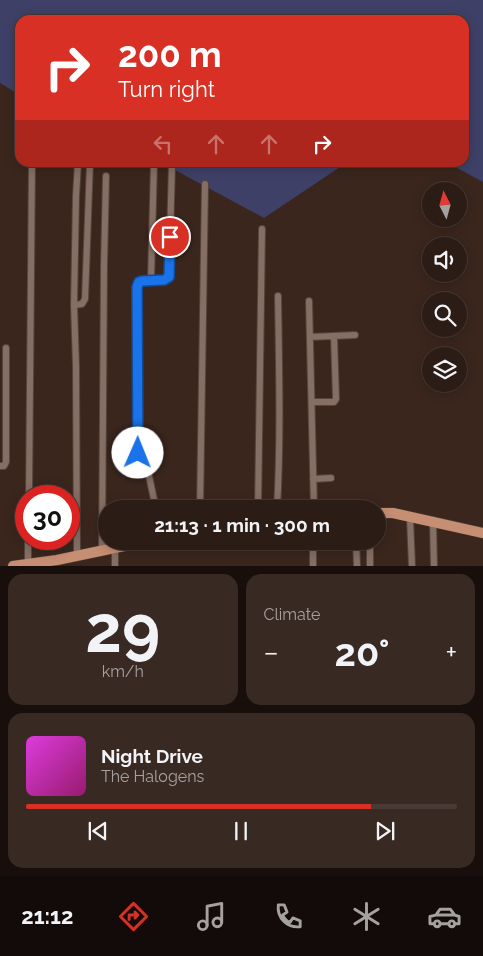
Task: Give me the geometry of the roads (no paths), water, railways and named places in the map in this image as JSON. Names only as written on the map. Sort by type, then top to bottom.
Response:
[{"type":"main road","points":[[386,513],[483,533]]},
{"type":"main road","points":[[13,566],[106,550]]},
{"type":"street","points":[[29,485],[32,167]]},
{"type":"street","points":[[77,556],[74,305],[75,205],[78,167]]},
{"type":"street","points":[[74,305],[82,304],[85,299],[90,167]]},
{"type":"street","points":[[151,280],[154,167]]},
{"type":"street","points":[[154,500],[149,476],[139,457],[137,448],[137,287],[139,282],[168,279],[170,274],[172,167]]},
{"type":"street","points":[[102,551],[106,176]]},
{"type":"street","points":[[200,500],[205,184]]},
{"type":"street","points":[[258,500],[262,229]]},
{"type":"street","points":[[277,500],[278,296]]},
{"type":"street","points":[[309,301],[314,500]]},
{"type":"street","points":[[310,337],[355,335]]},
{"type":"street","points":[[312,402],[334,402],[336,399],[334,336]]},
{"type":"street","points":[[0,466],[4,466],[6,462],[3,395],[6,348]]},
{"type":"street","points":[[313,479],[331,478]]},
{"type":"street","points":[[410,518],[412,566]]},
{"type":"street","points":[[433,522],[434,566]]},
{"type":"street","points":[[28,550],[28,564]]},
{"type":"street","points":[[115,550],[115,566]]},
{"type":"street","points":[[313,550],[313,566]]},
{"type":"street","points":[[356,550],[357,566]]},
{"type":"street","points":[[370,550],[370,566]]}]
